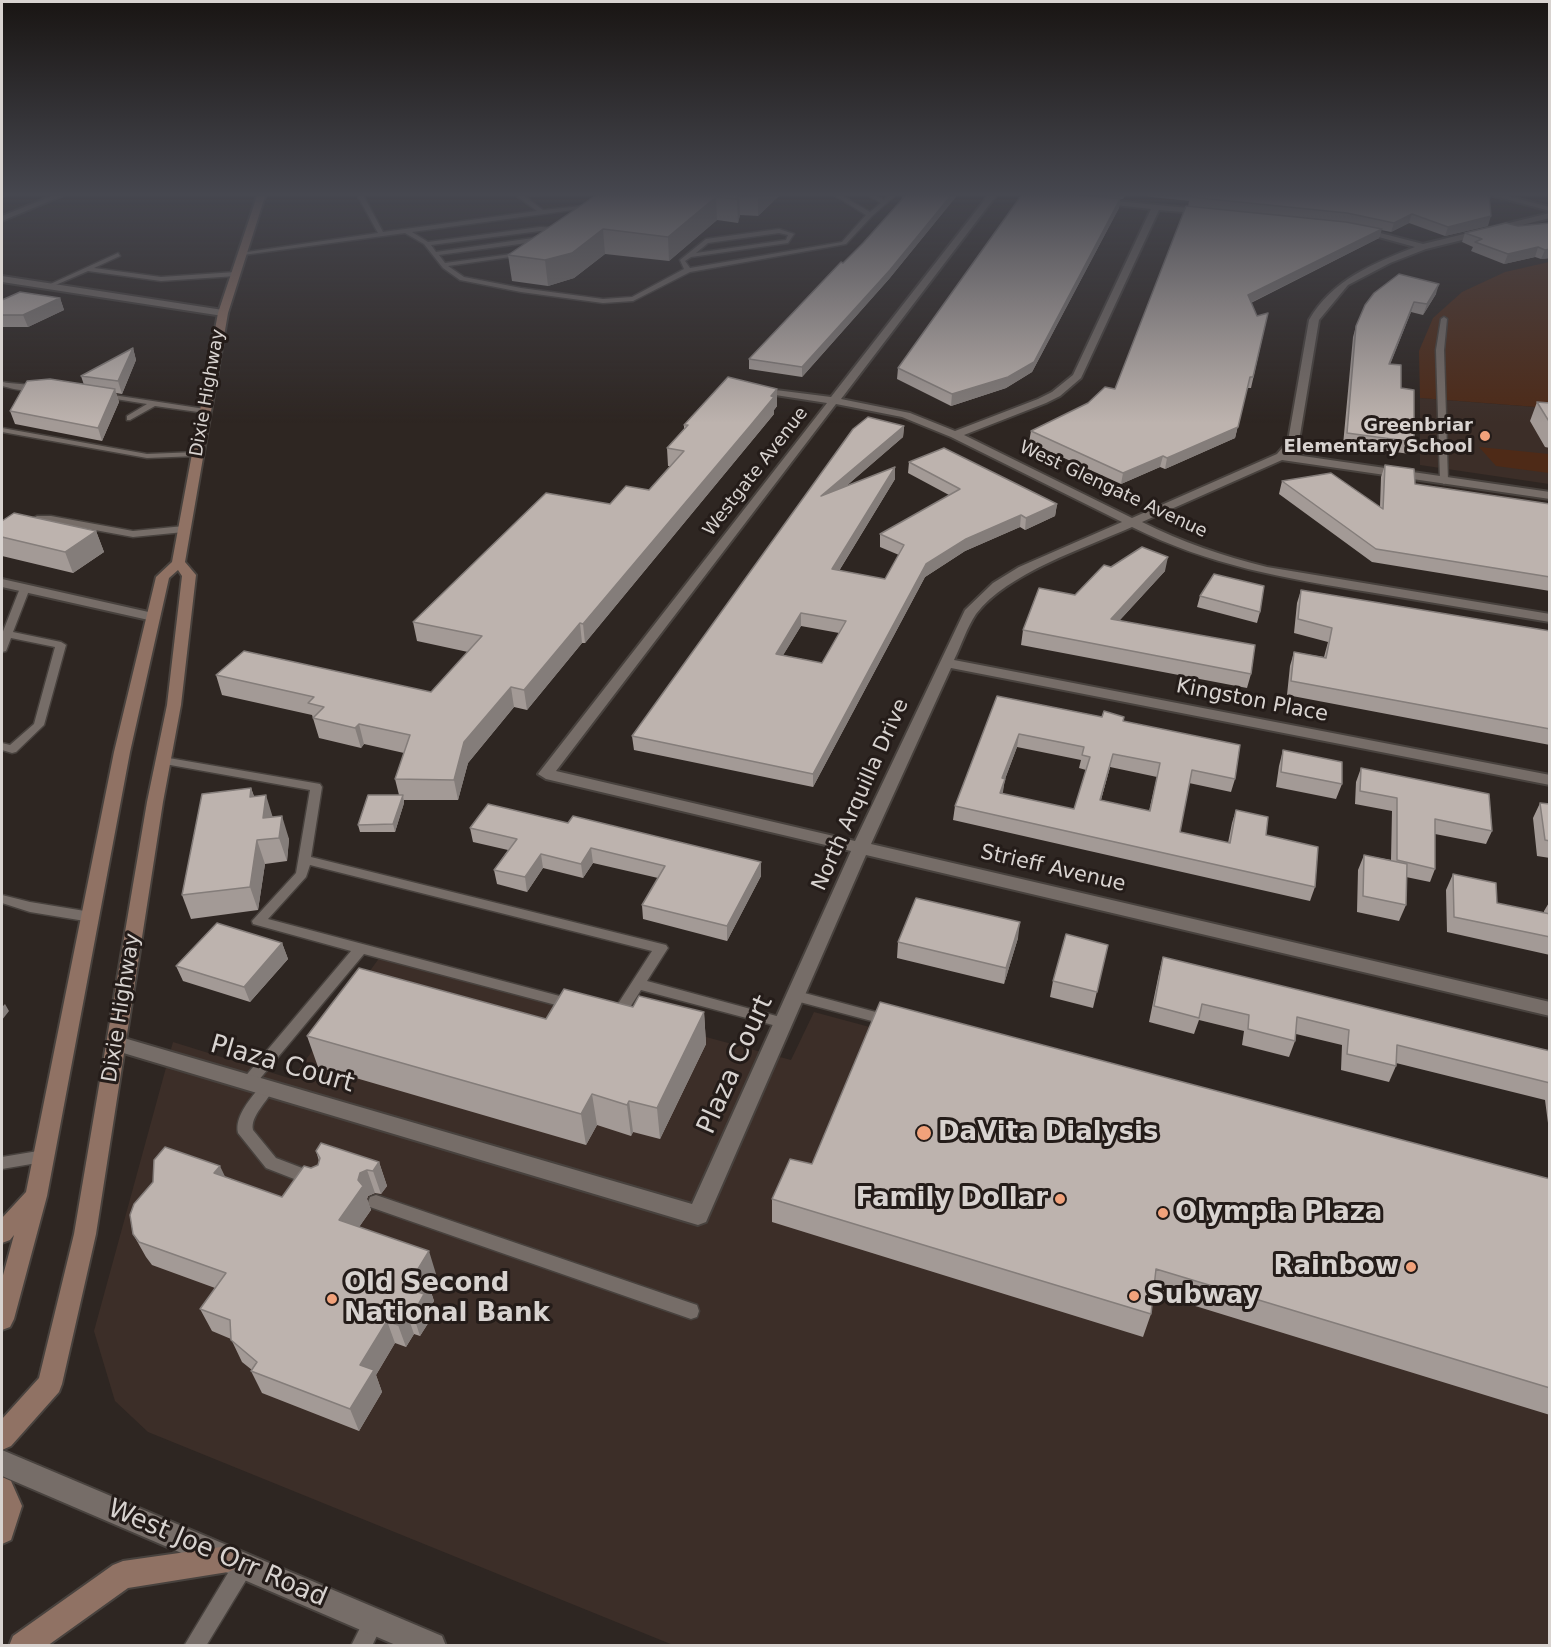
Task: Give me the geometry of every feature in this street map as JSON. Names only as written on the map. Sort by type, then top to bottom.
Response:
[{"type":"main road","name":"Dixie Highway","points":[[2,1319],[36,1196],[122,752],[163,577],[178,563],[223,313],[237,270]]},
{"type":"main road","name":"Dixie Highway","points":[[2,1437],[50,1384],[85,1233],[174,705],[189,575],[178,563]]},
{"type":"main road","points":[[2,1233],[36,1196]]},
{"type":"main road","points":[[2,1490],[9,1506],[2,1531]]},
{"type":"main road","points":[[23,1646],[123,1575],[236,1562]]},
{"type":"street","name":"Westgate Avenue","points":[[546,774],[935,270]]},
{"type":"street","points":[[955,435],[1042,401],[1056,394],[1077,376],[1127,270]]},
{"type":"street","points":[[1131,521],[1281,456],[1293,441],[1314,321],[1320,311],[1345,284],[1371,270]]},
{"type":"street","points":[[3,280],[223,313]]},
{"type":"street","name":"West Glengate Avenue","points":[[739,387],[874,407],[906,415],[955,435],[1174,543],[1223,560],[1268,571],[1550,618]]},
{"type":"street","points":[[1281,456],[1550,496]]},
{"type":"street","name":"North Arquilla Drive","points":[[796,996],[860,847],[970,613],[1010,578],[1131,521]]},
{"type":"street","points":[[2,583],[153,616]]},
{"type":"street","name":"Kingston Place","points":[[946,663],[1550,780]]},
{"type":"street","name":"Strieff Avenue","points":[[546,774],[1550,1009]]},
{"type":"street","name":"Plaza Court","points":[[117,1044],[698,1215],[796,996]]},
{"type":"street","name":"West Joe Orr Road","points":[[2,1462],[432,1646]]},
{"type":"lane","points":[[49,286],[83,270]]},
{"type":"lane","points":[[100,270],[161,279],[236,274]]},
{"type":"lane","points":[[450,270],[462,279],[603,301],[633,299],[688,270]]},
{"type":"lane","points":[[1444,320],[1440,350],[1444,481]]},
{"type":"lane","points":[[2,384],[24,388],[51,387]]},
{"type":"lane","points":[[96,394],[205,411]]},
{"type":"lane","points":[[130,418],[154,403]]},
{"type":"lane","points":[[2,430],[147,456],[197,454]]},
{"type":"lane","points":[[2,538],[37,519],[51,519],[133,534],[184,529]]},
{"type":"lane","points":[[2,649],[25,588]]},
{"type":"lane","points":[[2,747],[12,750],[39,724],[61,645],[7,634]]},
{"type":"lane","points":[[163,761],[316,787],[302,874],[258,921],[584,1007]]},
{"type":"lane","points":[[305,860],[661,948],[617,1016],[606,1013]]},
{"type":"lane","points":[[2,899],[30,907],[91,917]]},
{"type":"lane","points":[[319,1182],[271,1163],[246,1133],[244,1126],[257,1086],[361,948]]},
{"type":"lane","points":[[638,984],[784,1023]]},
{"type":"lane","name":"Plaza Court","points":[[796,996],[901,1024]]},
{"type":"lane","points":[[2,1163],[44,1156]]},
{"type":"lane","points":[[376,1202],[691,1311]]},
{"type":"lane","points":[[194,1646],[236,1562]]},
{"type":"lane","points":[[361,1646],[374,1621]]},
{"type":"shaded area","points":[[1549,270],[1549,408],[1420,398],[1419,351],[1433,318],[1462,292],[1505,272]]},
{"type":"shaded area","name":"Greenbriar Elementary School","points":[[1420,398],[1549,408],[1549,484],[1420,465]]},
{"type":"shaded area","points":[[1479,447],[1549,454],[1549,473],[1496,466]]},
{"type":"shaded area","name":"Olympia Plaza","points":[[385,950],[791,1060],[814,1012],[1549,1210],[1549,1645],[673,1645],[148,1432],[115,1401],[94,1331],[173,1042],[292,1079]]},
{"type":"building","points":[[834,270],[890,270],[802,367],[749,359]]},
{"type":"building","points":[[968,270],[1083,270],[1034,362],[1008,377],[952,394],[898,368]]},
{"type":"building","points":[[1161,270],[1299,270],[1248,295],[1257,316],[1268,313],[1238,427],[1167,458],[1163,456],[1123,473],[1031,431],[1088,403],[1105,387],[1115,389]]},
{"type":"building","points":[[1399,274],[1439,284],[1427,304],[1414,302],[1389,364],[1401,365],[1401,388],[1414,390],[1414,442],[1347,433],[1356,326],[1365,305],[1374,293]]},
{"type":"building","points":[[20,292],[60,298],[23,315],[2,315],[2,300]]},
{"type":"building","points":[[133,348],[118,381],[81,376]]},
{"type":"building","points":[[728,377],[777,389],[771,396],[774,397],[583,624],[580,623],[524,690],[511,687],[464,742],[454,780],[395,779],[410,735],[359,724],[355,728],[313,718],[324,707],[308,703],[314,697],[216,675],[244,651],[431,692],[482,636],[413,622],[546,493],[610,504],[626,486],[649,490],[684,451],[667,448],[688,425],[684,425]]},
{"type":"building","points":[[50,379],[115,389],[98,428],[10,411],[27,381]]},
{"type":"building","points":[[1537,402],[1550,403],[1550,423]]},
{"type":"building","points":[[868,417],[904,426],[821,496],[895,467],[832,569],[885,579],[904,545],[880,534],[960,489],[909,462],[944,448],[1057,504],[1026,518],[1021,515],[966,539],[926,564],[813,774],[632,736],[853,429]],"holes":[[[801,613],[846,621],[822,663],[776,654]]]},
{"type":"building","points":[[1385,465],[1414,469],[1415,484],[1550,504],[1550,577],[1376,549],[1282,481],[1331,473],[1383,509]]},
{"type":"building","points":[[14,513],[96,531],[65,552],[2,537],[2,521]]},
{"type":"building","points":[[1142,547],[1168,557],[1111,619],[1255,645],[1251,674],[1023,630],[1039,588],[1075,595],[1104,565],[1111,567]]},
{"type":"building","points":[[1214,574],[1264,586],[1260,612],[1200,596]]},
{"type":"building","points":[[1301,590],[1550,631],[1550,729],[1291,681],[1294,652],[1326,658],[1332,628],[1298,619]]},
{"type":"building","points":[[997,696],[1102,717],[1104,711],[1124,717],[1123,721],[1240,745],[1235,779],[1192,770],[1180,832],[1230,843],[1236,810],[1268,817],[1266,835],[1318,847],[1315,887],[955,806]],"holes":[[[1019,734],[1084,747],[1082,755],[1090,757],[1074,809],[1000,793],[1005,779],[1002,778]],[[1113,754],[1160,763],[1150,811],[1100,800]]]},
{"type":"building","points":[[1283,750],[1342,762],[1342,784],[1281,772]]},
{"type":"building","points":[[1361,768],[1489,794],[1492,831],[1435,819],[1435,869],[1397,860],[1397,798],[1360,791]]},
{"type":"building","points":[[251,788],[250,797],[266,795],[263,818],[282,816],[279,838],[257,840],[250,887],[182,895],[202,794]]},
{"type":"building","points":[[368,795],[403,795],[393,824],[358,825]]},
{"type":"building","points":[[1540,803],[1550,804],[1550,841],[1545,840]]},
{"type":"building","points":[[488,804],[568,823],[573,816],[761,862],[727,926],[642,905],[665,866],[591,848],[581,864],[541,854],[525,877],[494,870],[517,839],[470,828]]},
{"type":"building","points":[[1364,855],[1407,864],[1406,905],[1363,896]]},
{"type":"building","points":[[1453,874],[1496,883],[1497,903],[1550,914],[1550,937],[1454,917]]},
{"type":"building","points":[[916,898],[1020,922],[1006,968],[898,942]]},
{"type":"building","points":[[217,923],[282,943],[244,987],[176,966]]},
{"type":"building","points":[[1066,934],[1108,945],[1097,992],[1053,981]]},
{"type":"building","points":[[1163,957],[1550,1051],[1550,1083],[1397,1045],[1396,1066],[1347,1054],[1349,1030],[1297,1017],[1295,1041],[1248,1029],[1249,1015],[1202,1004],[1199,1018],[1154,1006]]},
{"type":"building","points":[[359,968],[546,1019],[564,989],[633,1007],[639,996],[704,1012],[657,1108],[629,1101],[627,1105],[592,1094],[581,1114],[307,1036]]},
{"type":"building","name":"Olympia Plaza","points":[[880,1002],[1550,1179],[1550,1388],[1156,1269],[1151,1314],[772,1199],[790,1159],[812,1164]]},
{"type":"building","name":"Old Second National Bank","points":[[321,1143],[379,1162],[373,1171],[367,1170],[360,1173],[358,1180],[363,1186],[339,1220],[429,1251],[415,1274],[427,1278],[418,1292],[424,1294],[413,1314],[406,1311],[398,1325],[387,1321],[360,1365],[374,1370],[350,1409],[251,1371],[257,1362],[231,1340],[230,1320],[200,1309],[226,1273],[139,1242],[133,1234],[130,1215],[134,1204],[153,1182],[154,1160],[165,1147],[220,1166],[214,1173],[282,1197],[304,1166],[311,1168],[318,1165],[320,1158],[316,1151]]},
{"type":"place","name":"Greenbriar Elementary School","points":[[1485,436]]},
{"type":"place","name":"DaVita Dialysis","points":[[924,1133]]},
{"type":"place","name":"Family Dollar","points":[[1060,1199]]},
{"type":"place","name":"Olympia Plaza","points":[[1163,1213]]},
{"type":"place","name":"Rainbow","points":[[1411,1267]]},
{"type":"place","name":"Subway","points":[[1134,1296]]},
{"type":"place","name":"Old Second National Bank","points":[[332,1299]]}]
